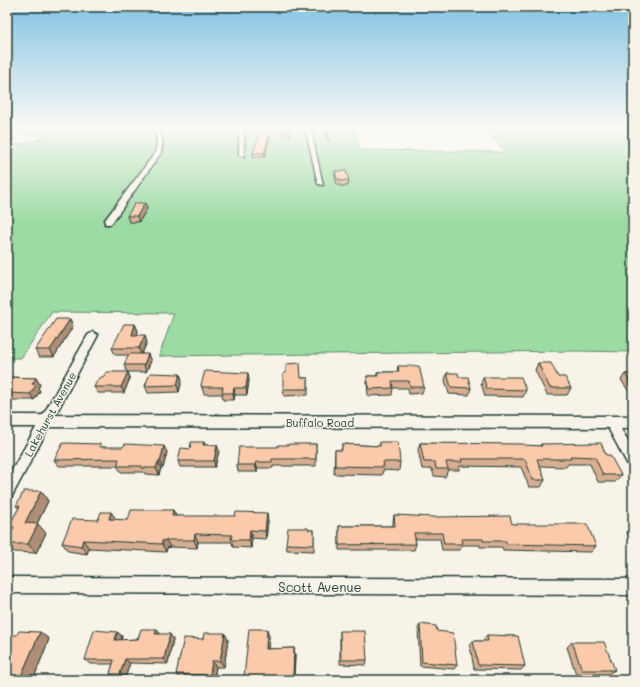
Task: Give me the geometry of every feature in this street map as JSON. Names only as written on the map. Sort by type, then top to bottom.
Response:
[{"type":"street","points":[[108,222],[154,158]]},
{"type":"street","points":[[315,158],[321,184]]},
{"type":"street","name":"Lakehurst Avenue","points":[[7,492],[92,335]]},
{"type":"street","name":"Buffalo Road","points":[[7,421],[633,422]]},
{"type":"street","points":[[611,422],[633,461]]},
{"type":"street","name":"Scott Avenue","points":[[7,586],[633,587]]},
{"type":"green space","points":[[7,158],[633,158],[633,352],[576,351],[159,356],[174,313],[52,312],[21,358],[7,358]]},
{"type":"building","points":[[335,171],[346,171],[349,180],[340,181],[340,179],[337,179]]},
{"type":"building","points":[[135,203],[145,203],[137,216],[127,216]]},
{"type":"building","points":[[56,319],[70,319],[50,350],[35,350]]},
{"type":"building","points":[[124,324],[135,324],[132,335],[145,335],[139,348],[112,348]]},
{"type":"building","points":[[129,354],[148,354],[144,365],[124,365]]},
{"type":"building","points":[[300,363],[301,378],[308,378],[308,389],[283,389],[283,374],[286,373],[286,364]]},
{"type":"building","points":[[538,363],[551,363],[558,377],[565,377],[571,388],[550,388]]},
{"type":"building","points":[[398,366],[419,366],[424,387],[410,387],[409,381],[392,381],[393,388],[369,389],[367,376],[378,376],[377,372],[399,372]]},
{"type":"building","points":[[205,371],[248,373],[246,388],[234,388],[233,393],[222,393],[223,387],[202,387],[201,385]]},
{"type":"building","points":[[106,372],[128,372],[121,387],[94,387],[98,379],[104,376]]},
{"type":"building","points":[[150,373],[180,374],[177,385],[145,386]]},
{"type":"building","points":[[447,373],[458,373],[459,377],[468,377],[471,388],[451,387]]},
{"type":"building","points":[[625,374],[633,374],[633,385],[632,385]]},
{"type":"building","points":[[7,377],[36,378],[32,384],[36,385],[30,394],[7,393]]},
{"type":"building","points":[[483,377],[521,377],[526,390],[487,389]]},
{"type":"building","points":[[191,442],[204,442],[203,445],[217,445],[214,461],[178,461],[181,448],[190,449]]},
{"type":"building","points":[[380,442],[398,442],[400,462],[383,462],[384,467],[335,466],[335,450],[342,450],[342,444],[380,446]]},
{"type":"building","points":[[63,443],[101,444],[100,447],[123,447],[125,444],[164,446],[160,462],[158,462],[156,468],[142,468],[142,466],[117,466],[119,459],[54,460]]},
{"type":"building","points":[[420,443],[524,444],[542,446],[541,444],[601,443],[606,455],[610,455],[621,475],[603,475],[595,457],[570,456],[571,459],[537,459],[545,480],[533,480],[525,459],[461,459],[462,462],[446,462],[448,469],[436,469],[435,462],[424,462]]},
{"type":"building","points":[[316,444],[316,459],[272,459],[272,462],[256,462],[255,465],[237,465],[239,447],[278,447],[278,445]]},
{"type":"building","points":[[24,491],[41,491],[25,523],[38,524],[28,544],[7,544],[7,540],[14,527],[8,527],[20,506],[16,506]]},
{"type":"building","points":[[131,510],[173,510],[172,516],[235,516],[236,512],[267,513],[265,531],[250,530],[249,540],[231,540],[232,535],[195,534],[194,540],[166,540],[162,541],[162,544],[83,540],[81,546],[62,543],[72,519],[98,520],[101,512],[111,512],[109,519],[128,520]]},
{"type":"building","points":[[394,515],[433,517],[510,516],[512,524],[587,524],[596,546],[506,544],[506,541],[483,541],[483,539],[461,539],[462,544],[444,544],[442,533],[414,533],[416,544],[339,545],[339,526],[395,526]]},
{"type":"building","points":[[288,528],[308,528],[308,530],[314,530],[314,545],[286,544]]},
{"type":"building","points":[[420,624],[436,626],[437,631],[453,633],[457,665],[422,662]]},
{"type":"building","points":[[141,629],[157,629],[155,634],[170,634],[164,659],[125,659],[120,674],[110,674],[114,660],[85,660],[94,630],[117,632],[115,640],[138,639]]},
{"type":"building","points":[[249,629],[267,629],[266,649],[294,648],[293,677],[244,677]]},
{"type":"building","points":[[19,631],[40,632],[21,676],[7,676],[7,635],[17,635]]},
{"type":"building","points":[[340,631],[365,631],[367,660],[341,660]]},
{"type":"building","points":[[204,633],[225,633],[220,661],[212,661],[210,675],[176,674],[184,638],[203,639]]},
{"type":"building","points":[[487,635],[518,636],[525,666],[478,665],[473,641],[488,641]]},
{"type":"building","points":[[572,642],[604,642],[615,670],[582,670]]},
{"type":"building","points":[[167,679],[167,680],[145,680]]}]
